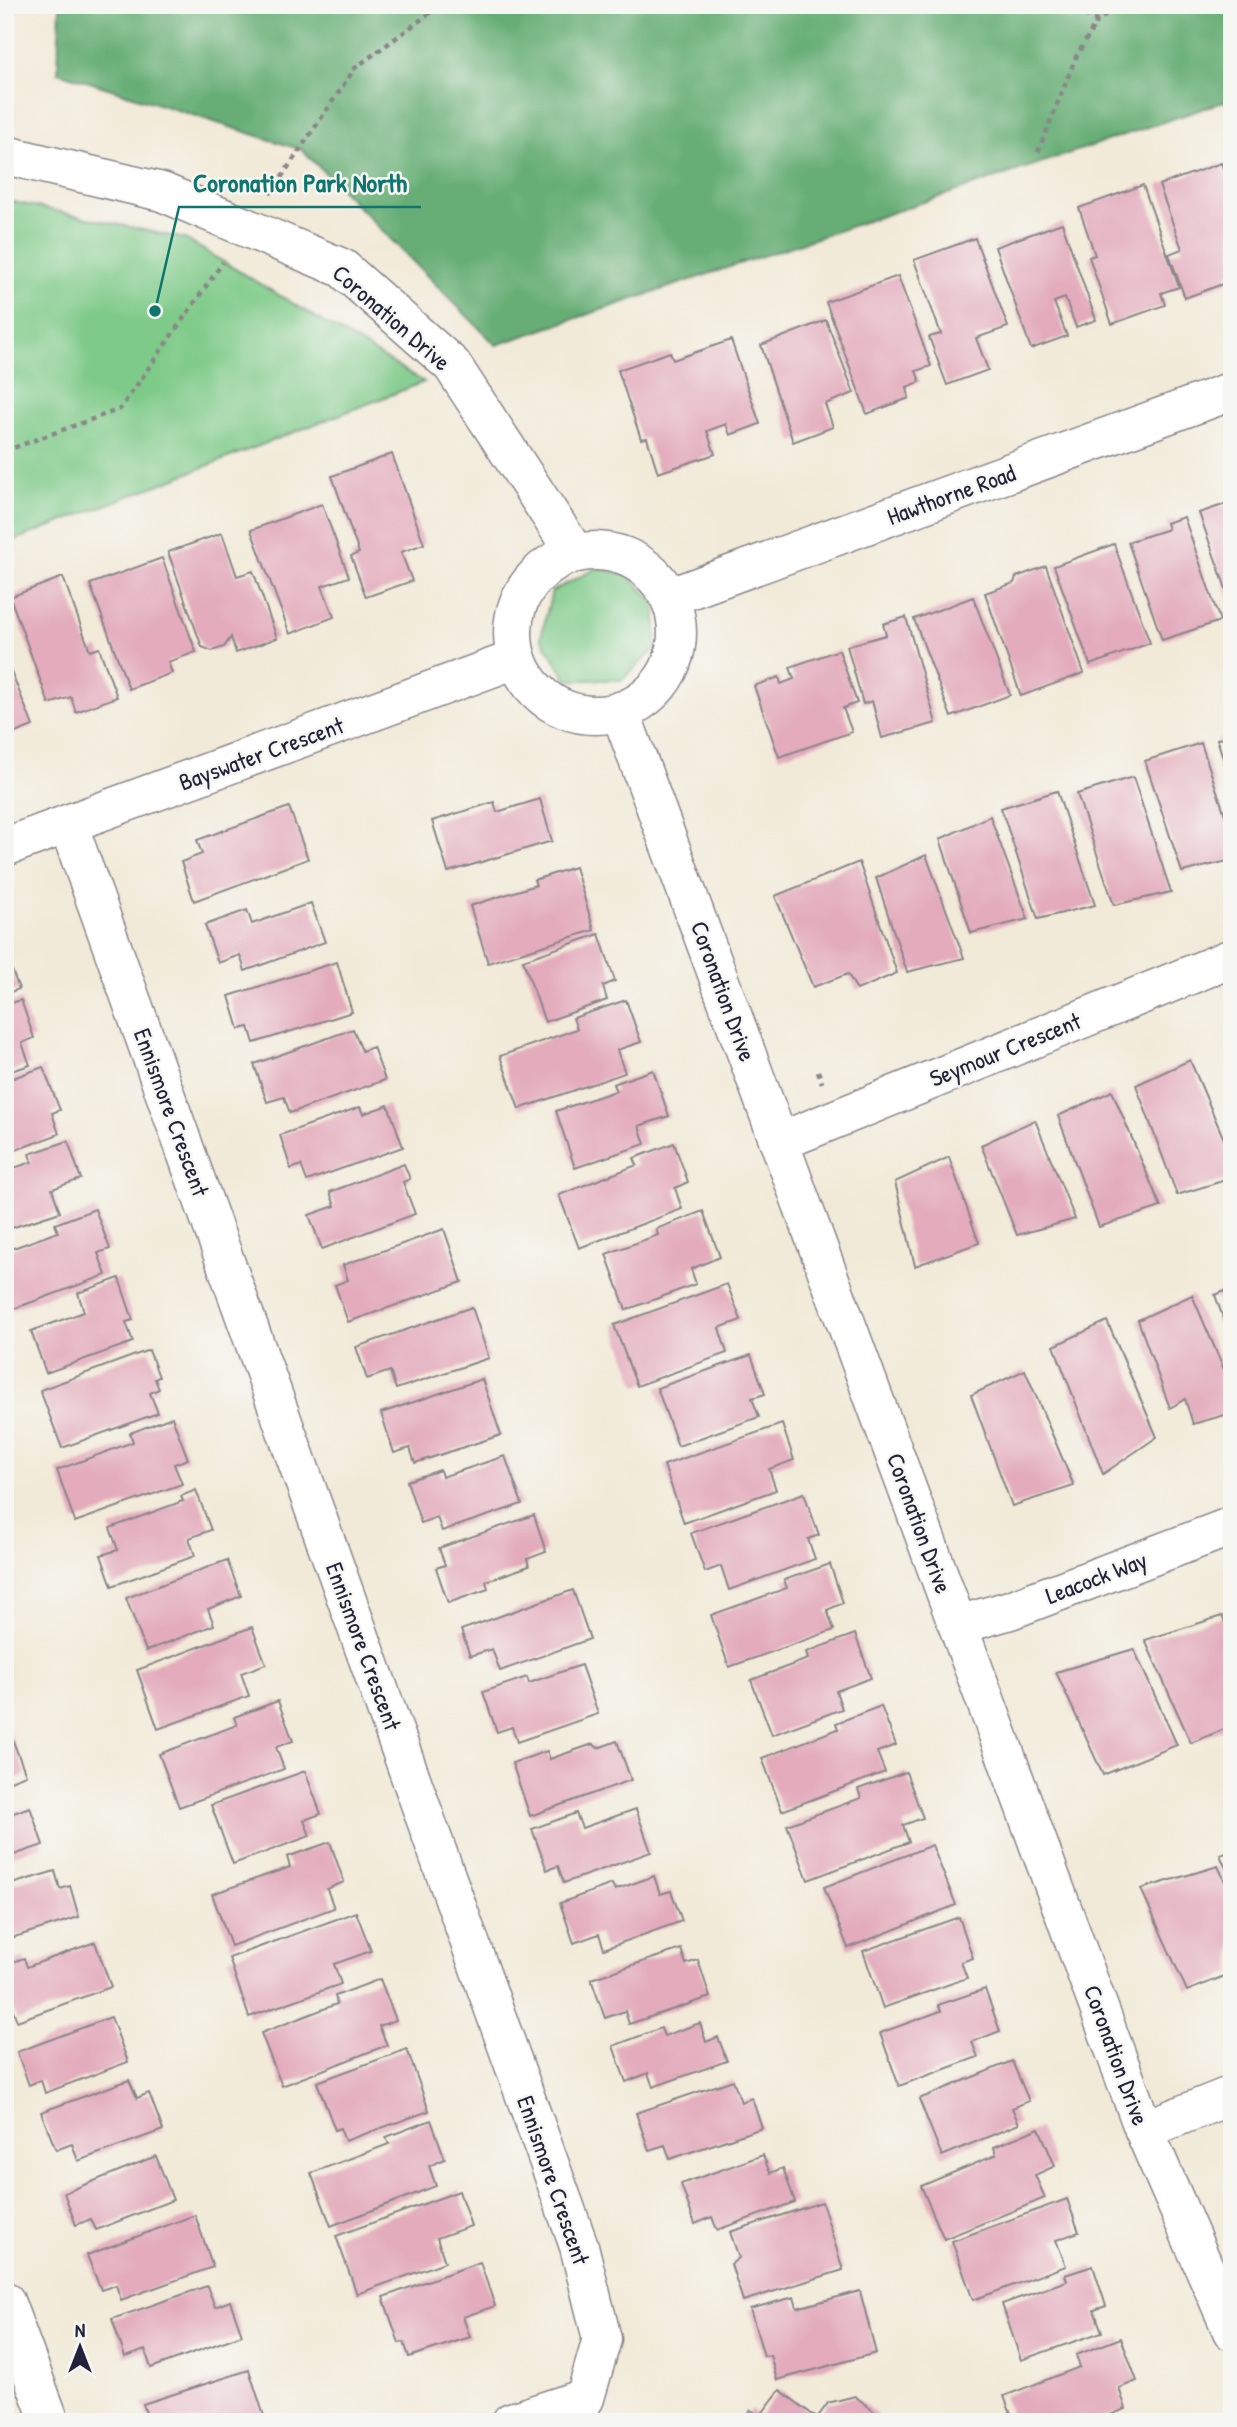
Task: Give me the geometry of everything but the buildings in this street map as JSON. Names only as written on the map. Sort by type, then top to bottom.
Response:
[{"type":"street","name":"Coronation Drive","points":[[5,155],[162,192],[342,268],[452,365],[575,553]]},
{"type":"street","name":"Hawthorne Road","points":[[670,597],[1232,391]]},
{"type":"street","points":[[603,551],[630,558],[653,574],[670,597],[678,631],[671,665],[651,693],[620,711],[595,715],[570,711],[558,705],[547,699],[528,681],[516,659],[512,632],[517,606],[530,582],[550,563],[575,553],[603,551]]},
{"type":"street","name":"Bayswater Crescent","points":[[5,847],[516,659]]},
{"type":"street","name":"Coronation Drive","points":[[620,711],[1144,2130],[1232,2331]]},
{"type":"street","name":"Ennismore Crescent","points":[[68,824],[579,2246],[602,2339],[584,2398],[510,2422]]},
{"type":"street","name":"Seymour Crescent","points":[[779,1142],[1232,958]]},
{"type":"street","name":"Leacock Way","points":[[958,1625],[1010,1610],[1232,1526]]},
{"type":"street","points":[[1144,2130],[1232,2095]]},
{"type":"street","points":[[5,2301],[50,2422]]},
{"type":"path","points":[[5,451],[120,409],[248,228],[355,68],[441,5]]},
{"type":"path","points":[[1067,5],[1097,21]]},
{"type":"path","points":[[1087,5],[1089,17]]},
{"type":"path","points":[[1038,152],[1076,57],[1097,21],[1120,5]]},
{"type":"green space","points":[[60,5],[1232,5],[1232,99],[496,345],[302,150],[58,72]]},
{"type":"green space","points":[[5,200],[185,239],[424,382],[5,544]]},
{"type":"green space","points":[[597,568],[628,575],[656,604],[656,648],[622,680],[567,680],[541,637],[552,591]]},
{"type":"place","name":"Coronation Park North","points":[[155,311]]}]
